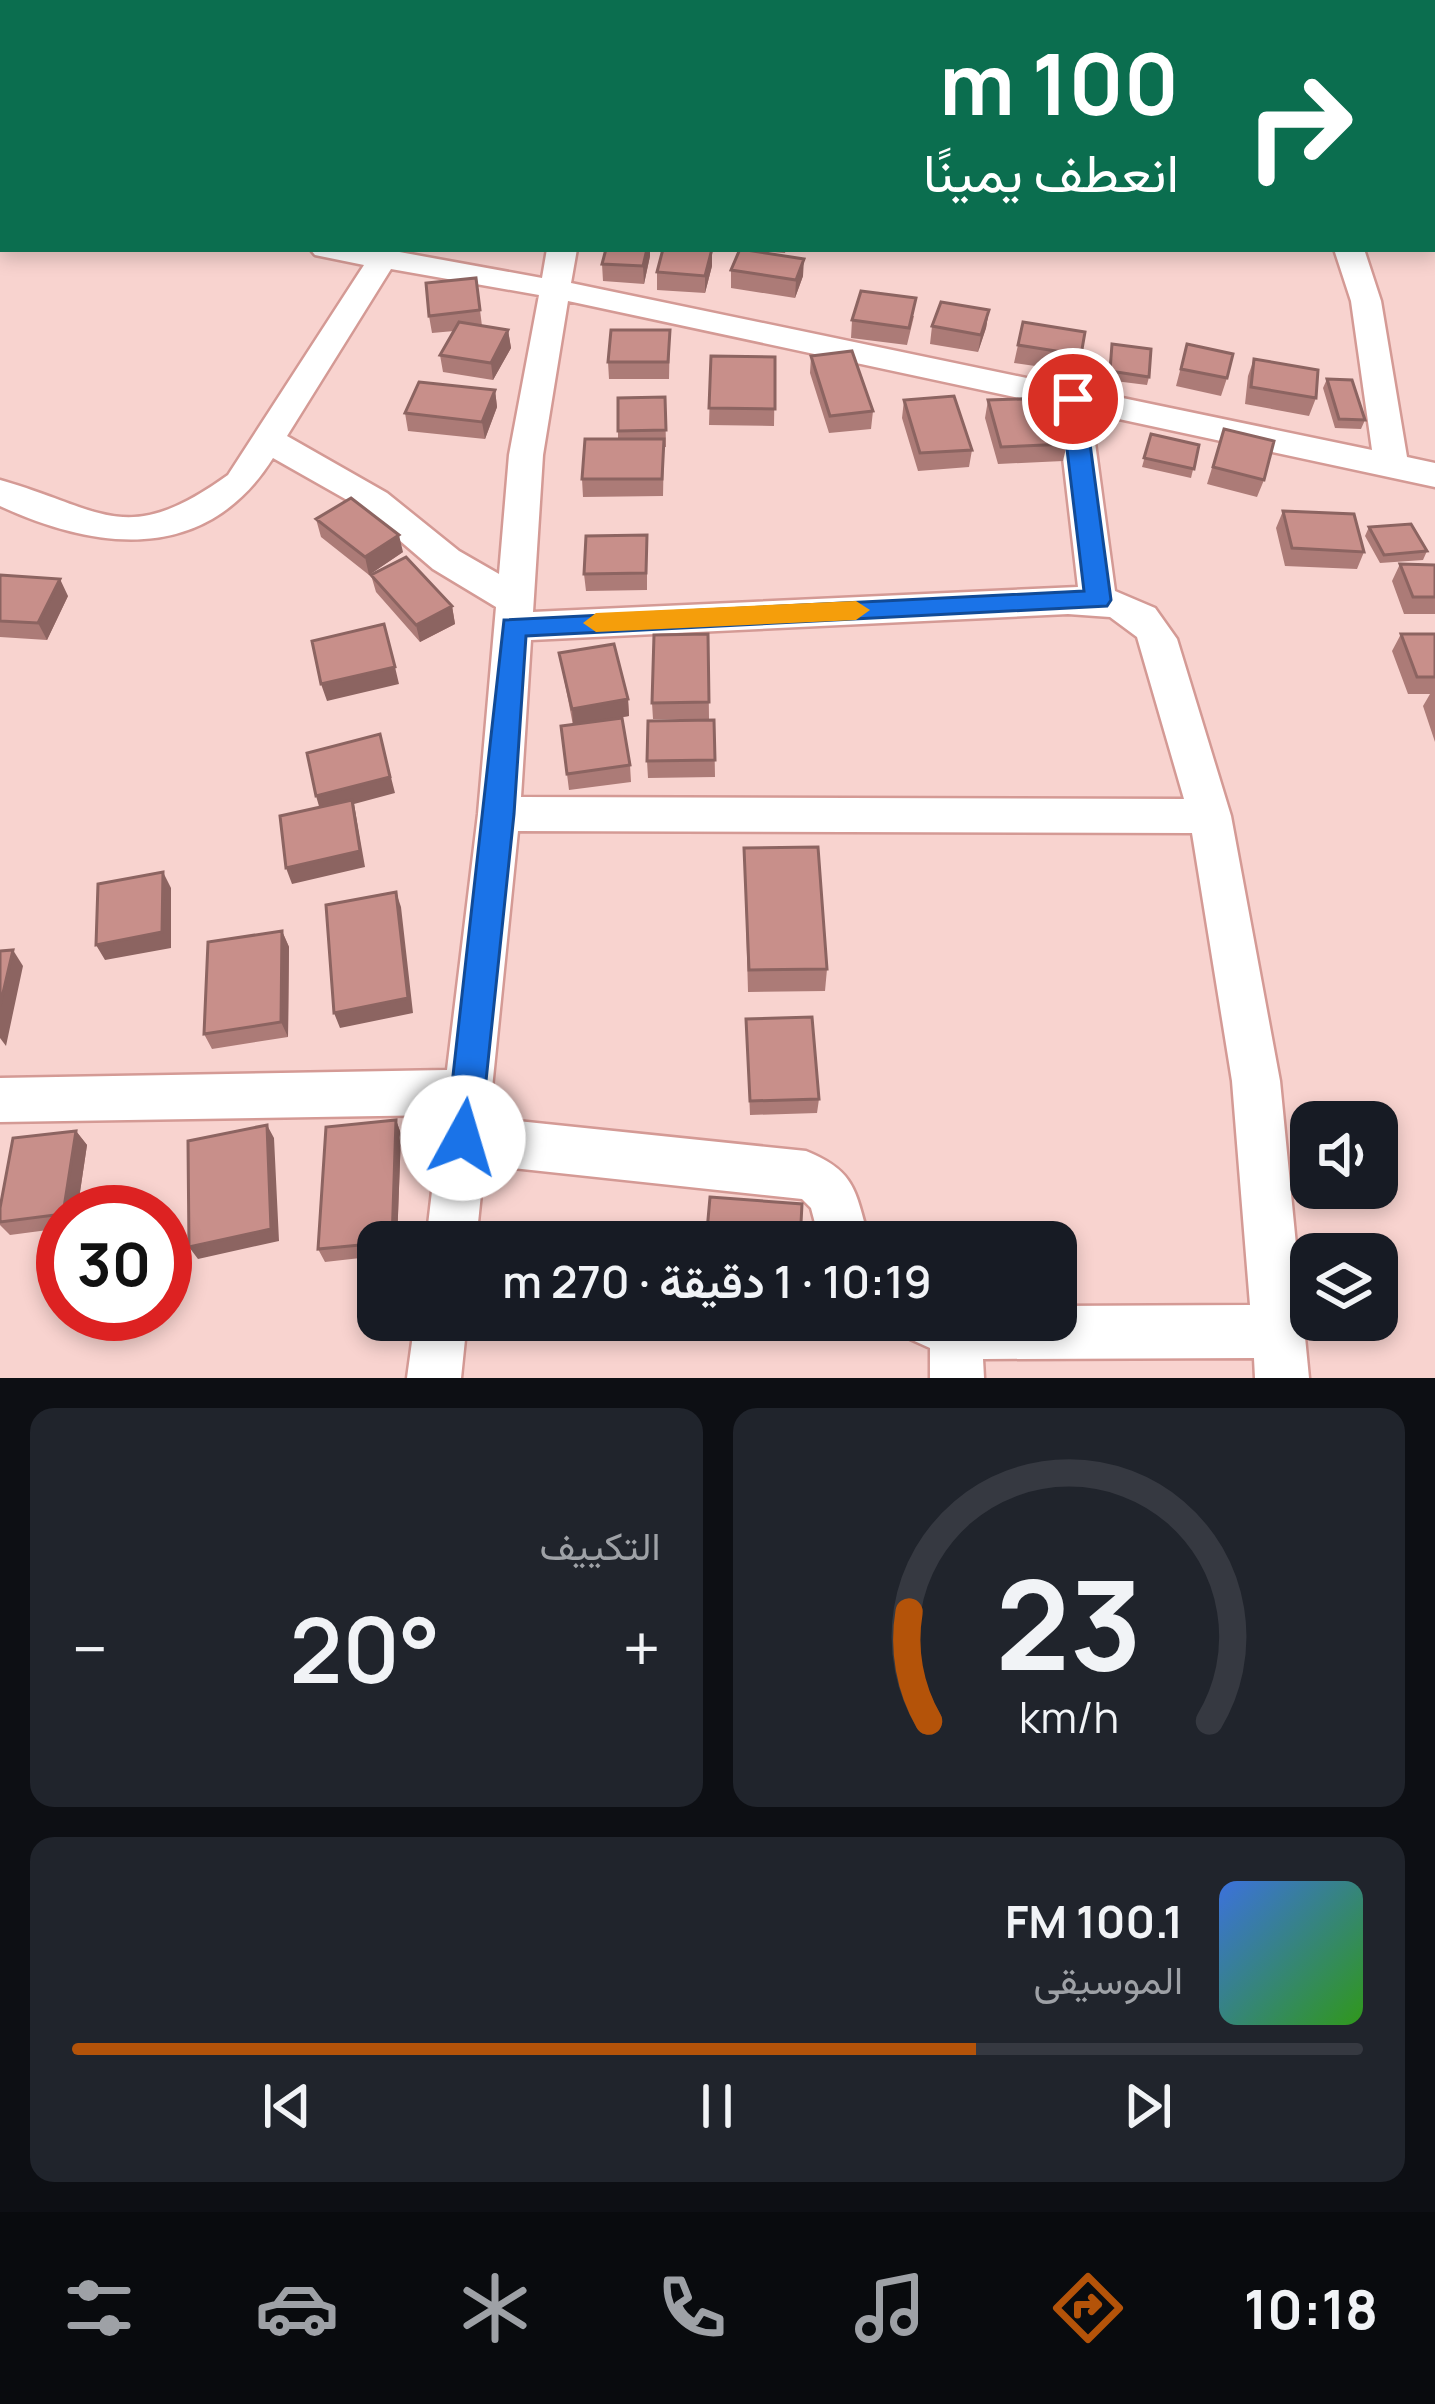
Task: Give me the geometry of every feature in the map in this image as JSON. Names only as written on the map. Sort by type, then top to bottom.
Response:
[{"type":"street","points":[[345,252],[558,269],[1073,399],[1434,476]]},
{"type":"street","points":[[1350,252],[1366,301],[1391,466]]},
{"type":"street","points":[[0,492],[55,518],[90,528],[161,527],[216,504],[240,483],[383,258]]},
{"type":"street","points":[[453,1221],[499,814],[526,454],[558,269]]},
{"type":"street","points":[[1073,399],[1098,600]]},
{"type":"street","points":[[267,440],[375,501],[514,614],[1098,600],[1125,605],[1151,625],[1210,816],[1256,1082],[1281,1354],[947,1344]]},
{"type":"street","points":[[499,814],[1210,816]]},
{"type":"street","points":[[0,1100],[465,1115],[806,1175],[830,1188],[839,1221]]},
{"type":"street","points":[[434,1378],[438,1341]]},
{"type":"building","points":[[605,252],[646,252],[643,266],[602,264]]},
{"type":"building","points":[[662,252],[711,252],[705,276],[657,272]]},
{"type":"building","points":[[739,252],[804,259],[796,280],[731,270]]},
{"type":"building","points":[[476,278],[480,310],[429,316],[426,283]]},
{"type":"building","points":[[861,291],[916,298],[909,328],[852,320]]},
{"type":"building","points":[[941,302],[989,310],[981,335],[932,326]]},
{"type":"building","points":[[459,322],[508,330],[491,363],[440,355]]},
{"type":"building","points":[[1023,322],[1085,332],[1081,355],[1018,345]]},
{"type":"building","points":[[611,330],[670,330],[668,362],[608,362]]},
{"type":"building","points":[[1112,344],[1151,349],[1149,377],[1110,371]]},
{"type":"building","points":[[1187,344],[1233,354],[1227,378],[1181,369]]},
{"type":"building","points":[[852,351],[873,411],[830,416],[811,356]]},
{"type":"building","points":[[711,356],[775,357],[775,409],[709,408]]},
{"type":"building","points":[[1254,359],[1318,370],[1316,398],[1251,387]]},
{"type":"building","points":[[1327,379],[1352,380],[1365,420],[1339,419]]},
{"type":"building","points":[[419,382],[495,390],[482,422],[405,413]]},
{"type":"building","points":[[954,396],[972,450],[920,453],[904,400]]},
{"type":"building","points":[[665,397],[666,430],[618,431],[618,398]]},
{"type":"building","points":[[1052,398],[1067,444],[1001,447],[988,400]]},
{"type":"building","points":[[1224,429],[1274,441],[1264,480],[1213,467]]},
{"type":"building","points":[[1151,434],[1199,445],[1194,469],[1144,458]]},
{"type":"building","points":[[585,439],[664,439],[662,479],[582,479]]},
{"type":"building","points":[[351,498],[399,535],[365,557],[316,519]]},
{"type":"building","points":[[1283,511],[1354,514],[1364,552],[1292,548]]},
{"type":"building","points":[[1411,524],[1427,551],[1384,555],[1369,527]]},
{"type":"building","points":[[647,535],[646,573],[584,574],[586,536]]},
{"type":"building","points":[[406,557],[452,606],[416,625],[371,575]]},
{"type":"building","points":[[1400,564],[1435,565],[1435,597],[1413,597]]},
{"type":"building","points":[[0,575],[60,579],[38,623],[0,621]]},
{"type":"building","points":[[384,624],[395,667],[321,684],[312,641]]},
{"type":"building","points":[[708,634],[709,702],[652,703],[654,635]]},
{"type":"building","points":[[1401,634],[1435,634],[1435,677],[1417,677]]},
{"type":"building","points":[[614,644],[628,699],[572,709],[559,653]]},
{"type":"building","points":[[622,718],[630,765],[567,774],[561,726]]},
{"type":"building","points":[[714,720],[715,760],[647,761],[648,721]]},
{"type":"building","points":[[380,734],[390,777],[316,796],[307,753]]},
{"type":"building","points":[[352,800],[360,851],[286,868],[280,816]]},
{"type":"building","points":[[818,847],[827,969],[749,970],[744,848]]},
{"type":"building","points":[[163,872],[162,932],[96,945],[98,884]]},
{"type":"building","points":[[396,892],[408,998],[334,1013],[326,905]]},
{"type":"building","points":[[282,931],[281,1022],[204,1034],[208,942]]},
{"type":"building","points":[[13,950],[0,1006],[0,951]]},
{"type":"building","points":[[812,1017],[819,1099],[750,1101],[746,1019]]},
{"type":"building","points":[[396,1120],[393,1221],[357,1221],[357,1245],[318,1249],[326,1127]]},
{"type":"building","points":[[267,1125],[271,1229],[192,1246],[188,1141]]},
{"type":"building","points":[[76,1131],[68,1185],[36,1185],[36,1217],[0,1222],[0,1208],[13,1138]]},
{"type":"building","points":[[710,1197],[802,1204],[801,1221],[708,1221]]},
{"type":"slow traffic","points":[[596,623],[856,610]]},
{"type":"route","points":[[463,1138],[499,814],[513,627],[1098,600],[1073,399]]}]
